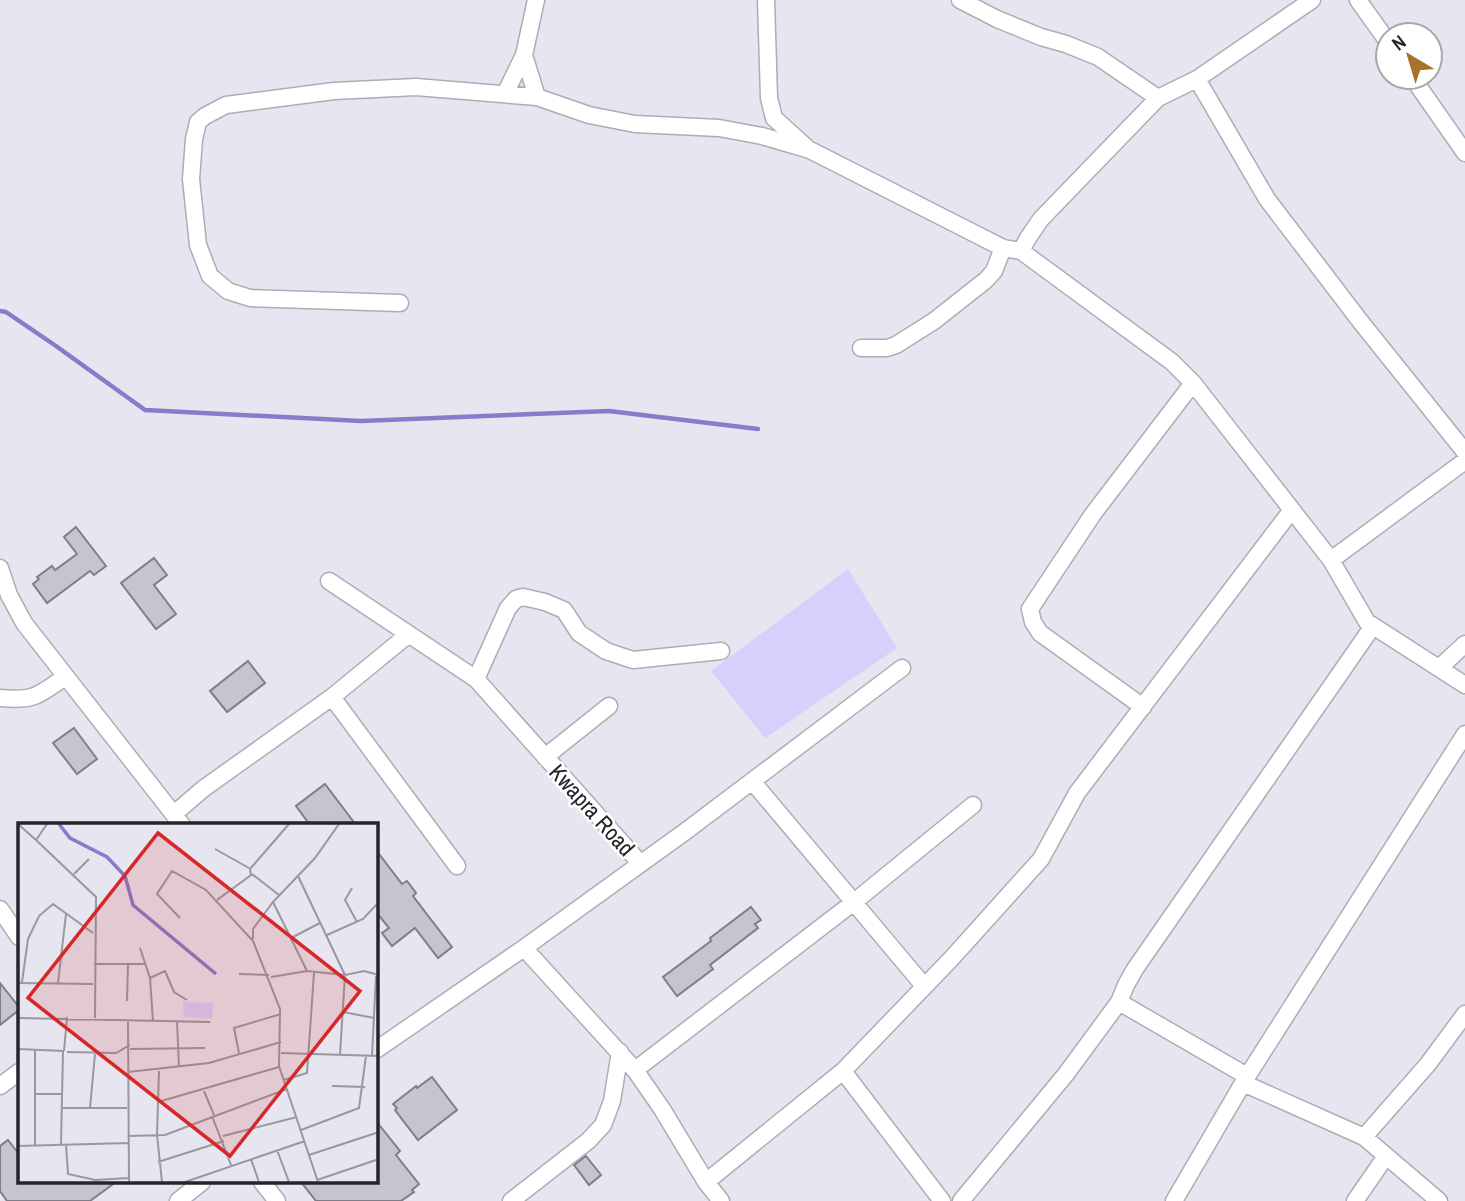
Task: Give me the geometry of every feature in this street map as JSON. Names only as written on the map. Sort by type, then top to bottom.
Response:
[{"type":"street","points":[[505,94],[524,55],[536,0]]},
{"type":"street","points":[[766,0],[769,98],[774,118],[810,150]]},
{"type":"street","points":[[1021,251],[1041,219],[1158,98],[1197,79],[1312,0]]},
{"type":"street","points":[[1359,0],[1374,22]]},
{"type":"street","points":[[968,2],[996,19],[1098,57],[1158,98]]},
{"type":"street","points":[[524,55],[537,97]]},
{"type":"street","points":[[1197,79],[1267,199],[1465,452]]},
{"type":"street","points":[[400,303],[250,298],[228,291],[210,276],[198,245],[191,179],[198,122],[226,105],[334,91],[416,87],[537,97],[589,115],[635,124],[719,128],[762,135],[810,150],[1003,248],[1021,251],[1172,362],[1193,383],[1331,560],[1367,622],[1465,685]]},
{"type":"street","points":[[1422,91],[1465,153]]},
{"type":"street","points":[[861,348],[887,348],[896,345],[934,321],[986,280],[994,271],[1003,248]]},
{"type":"street","points":[[1143,707],[1040,633],[1033,622],[1030,609],[1093,514],[1193,383]]},
{"type":"street","points":[[1331,560],[1465,461]]},
{"type":"street","points":[[706,1182],[843,1070],[951,959],[1041,859],[1077,793],[1291,511]]},
{"type":"street","points":[[0,568],[9,595],[24,623],[178,820],[203,789],[332,697],[408,634]]},
{"type":"street","name":"Kwapra Road","points":[[329,581],[476,679],[640,863],[524,948],[378,1049]]},
{"type":"street","points":[[476,679],[508,608],[516,599],[523,597],[564,610],[579,633],[606,651],[634,660],[721,651]]},
{"type":"street","points":[[961,1201],[1066,1074],[1119,1002],[1135,969],[1373,626]]},
{"type":"street","points":[[1439,668],[1465,644]]},
{"type":"street","points":[[640,863],[902,667]]},
{"type":"street","points":[[0,698],[27,699],[38,696],[65,677]]},
{"type":"street","points":[[332,697],[457,866]]},
{"type":"street","points":[[545,757],[609,706]]},
{"type":"street","points":[[1174,1201],[1245,1079],[1465,734]]},
{"type":"street","points":[[752,781],[924,986]]},
{"type":"street","points":[[635,1070],[854,902],[973,805]]},
{"type":"street","points":[[0,909],[18,936]]},
{"type":"street","points":[[524,948],[635,1070],[706,1182],[721,1201]]},
{"type":"street","points":[[1119,1002],[1245,1079],[1364,1137],[1440,1201]]},
{"type":"street","points":[[1364,1137],[1428,1064],[1465,1014]]},
{"type":"street","points":[[511,1201],[588,1141],[603,1125],[612,1101],[620,1052]]},
{"type":"street","points":[[843,1070],[942,1201]]},
{"type":"street","points":[[0,1086],[18,1073]]},
{"type":"street","points":[[1354,1201],[1386,1156]]},
{"type":"street","points":[[178,1201],[199,1184]]},
{"type":"street","points":[[264,1184],[277,1201]]},
{"type":"shaded area","points":[[848,569],[897,648],[765,738],[711,671]]},
{"type":"building","points":[[76,527],[106,566],[94,575],[90,571],[47,603],[33,584],[39,579],[37,577],[52,566],[55,570],[77,554],[64,537]]},
{"type":"building","points":[[154,558],[167,575],[154,585],[176,614],[156,629],[121,583]]},
{"type":"building","points":[[248,661],[265,683],[227,712],[210,691]]},
{"type":"building","points":[[74,728],[97,759],[77,774],[53,743]]},
{"type":"building","points":[[325,784],[354,823],[309,823],[296,806]]},
{"type":"building","points":[[378,853],[402,884],[407,881],[416,893],[413,896],[452,947],[438,958],[415,928],[392,946],[382,933],[389,928],[378,914]]},
{"type":"building","points":[[751,907],[761,920],[755,924],[758,928],[710,965],[713,969],[677,996],[663,977]]},
{"type":"building","points":[[0,983],[18,1006],[18,1011],[0,1025]]},
{"type":"building","points":[[432,1077],[457,1110],[418,1140],[393,1104]]},
{"type":"building","points":[[378,1124],[400,1151],[396,1155],[419,1184],[412,1190],[414,1192],[401,1201],[316,1201],[303,1184],[378,1184]]},
{"type":"building","points":[[8,1140],[18,1153],[18,1184],[113,1184],[90,1201],[7,1201],[0,1191],[0,1146]]},
{"type":"building","points":[[586,1156],[601,1175],[589,1185],[574,1165]]},
{"type":"waterway","points":[[0,311],[6,312],[56,346],[145,410],[361,421],[609,411],[758,429]]}]
